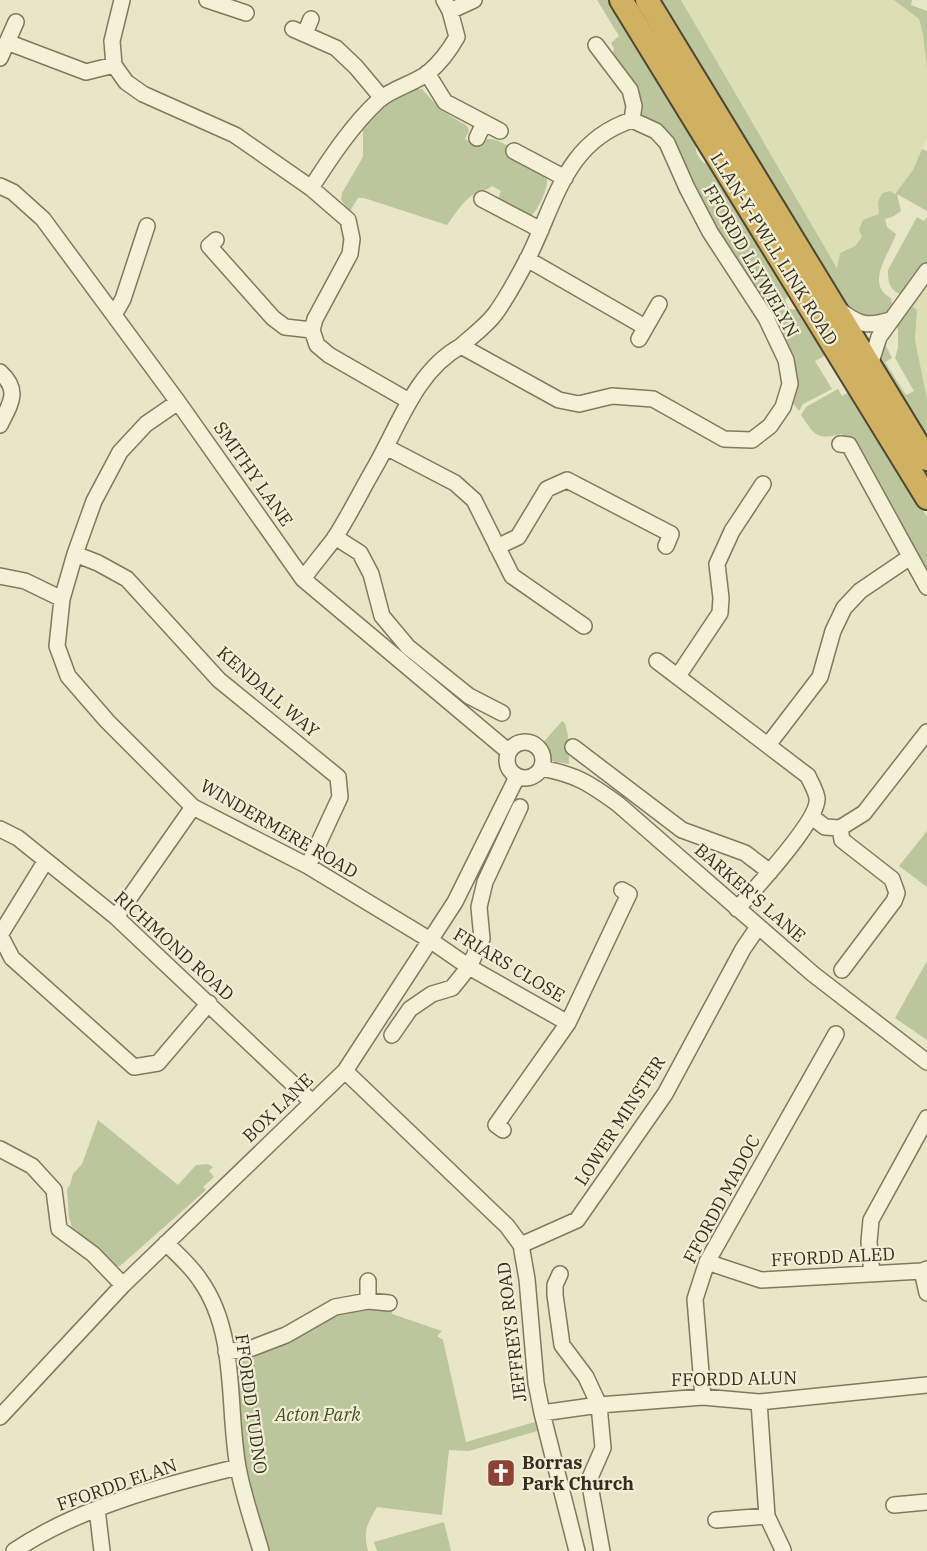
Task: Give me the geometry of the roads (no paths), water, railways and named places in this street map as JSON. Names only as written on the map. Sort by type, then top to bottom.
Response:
[{"type":"highway","name":"LLAN-Y-PWLL LINK ROAD","points":[[621,0],[927,498]]},
{"type":"highway","name":"LLAN-Y-PWLL LINK ROAD","points":[[647,0],[927,459]]},
{"type":"street","points":[[122,0],[112,41],[114,65],[126,82],[143,94],[235,135],[311,188],[348,220],[352,238],[350,254],[315,320],[312,330],[317,345],[329,355],[409,401]]},
{"type":"street","points":[[207,0],[239,7]]},
{"type":"street","points":[[311,188],[338,147],[368,111],[382,98],[427,73],[446,56],[457,37],[447,5],[474,0]]},
{"type":"street","points":[[0,58],[16,22]]},
{"type":"street","points":[[303,27],[336,48],[356,67],[382,98]]},
{"type":"street","points":[[7,42],[86,72],[114,65]]},
{"type":"street","points":[[303,579],[335,537],[409,401],[433,367],[461,346],[494,315],[527,259],[577,156],[600,134],[632,120],[633,106],[630,90],[603,48]]},
{"type":"street","points":[[427,73],[445,102],[500,131]]},
{"type":"street","name":"FFORDD LLYWELYN","points":[[461,346],[560,400],[579,404],[612,396],[653,399],[724,439],[752,440],[770,426],[783,407],[790,384],[786,360],[766,318],[710,232],[667,143],[656,131],[632,120]]},
{"type":"street","points":[[477,138],[484,123]]},
{"type":"street","points":[[520,149],[565,178]]},
{"type":"street","name":"SMITHY LANE","points":[[0,186],[13,192],[43,219],[178,402],[303,579],[509,752]]},
{"type":"street","points":[[489,198],[541,230]]},
{"type":"street","points":[[114,315],[123,299],[147,226]]},
{"type":"street","points":[[209,245],[273,318],[285,327],[312,330]]},
{"type":"street","points":[[527,259],[642,333],[659,304]]},
{"type":"street","points":[[870,365],[876,344],[890,320],[927,271]]},
{"type":"street","points":[[834,306],[861,323],[875,325],[890,320]]},
{"type":"street","points":[[0,372],[10,385],[13,397],[0,425]]},
{"type":"street","name":"WINDERMERE ROAD","points":[[178,402],[146,424],[120,452],[94,501],[62,599],[57,646],[68,676],[107,721],[193,807],[308,866],[430,940]]},
{"type":"street","points":[[840,444],[849,445],[927,587]]},
{"type":"street","points":[[386,447],[455,483],[474,500],[512,576],[584,626]]},
{"type":"street","points":[[497,547],[518,537],[547,489],[567,480],[671,534],[666,546]]},
{"type":"street","points":[[678,676],[720,613],[721,598],[717,564],[732,531],[762,494]]},
{"type":"street","points":[[335,537],[360,553],[371,574],[382,616],[408,647],[469,696],[502,714]]},
{"type":"street","name":"KENDALL WAY","points":[[75,554],[98,563],[127,579],[219,680],[338,777],[340,797],[308,866]]},
{"type":"street","points":[[768,745],[820,677],[833,631],[844,608],[860,591],[910,557]]},
{"type":"street","points":[[0,576],[25,581],[62,599]]},
{"type":"street","points":[[657,661],[808,776],[817,799],[812,817],[770,872],[737,909]]},
{"type":"street","points":[[812,817],[825,828],[840,828],[864,813],[927,732]]},
{"type":"street","points":[[521,743],[536,746],[542,756],[541,768],[528,778],[517,777],[509,769],[507,758],[509,752],[521,743]]},
{"type":"street","points":[[583,750],[682,830],[745,854],[770,872]]},
{"type":"street","name":"BARKER'S LANE","points":[[541,768],[568,774],[592,784],[813,974],[927,1062]]},
{"type":"street","name":"BOX LANE","points":[[0,1417],[123,1285],[345,1071],[455,902],[517,777]]},
{"type":"street","points":[[116,917],[193,807]]},
{"type":"street","points":[[392,1035],[410,1009],[432,994],[452,988],[469,967],[482,939],[479,907],[485,882],[520,807]]},
{"type":"street","points":[[840,828],[842,840],[892,879],[897,893],[894,901],[842,970]]},
{"type":"street","name":"RICHMOND ROAD","points":[[0,829],[18,838],[116,917],[312,1102]]},
{"type":"street","points":[[45,862],[0,936],[12,958],[134,1068],[158,1063],[208,1003]]},
{"type":"street","name":"FRIARS CLOSE","points":[[495,1125],[568,1023],[629,894]]},
{"type":"street","name":"LOWER MINSTER","points":[[521,1245],[577,1220],[665,1094],[743,949],[758,927]]},
{"type":"street","name":"FRIARS CLOSE","points":[[430,940],[469,967],[568,1023]]},
{"type":"street","name":"FFORDD MADOC","points":[[703,1397],[695,1299],[707,1262],[836,1034]]},
{"type":"street","name":"JEFFREYS ROAD","points":[[345,1071],[507,1226],[521,1245],[527,1279],[536,1383],[577,1551]]},
{"type":"street","points":[[872,1274],[869,1242],[871,1220],[927,1118]]},
{"type":"street","points":[[0,1149],[32,1166],[54,1190],[60,1229],[93,1254],[123,1285]]},
{"type":"street","name":"FFORDD TUDNO","points":[[166,1243],[202,1281],[219,1318],[226,1352],[238,1467],[261,1551]]},
{"type":"street","name":"FFORDD ALED","points":[[707,1262],[761,1280],[925,1270]]},
{"type":"street","points":[[925,1270],[927,1293]]},
{"type":"street","points":[[560,1274],[555,1285],[555,1295],[562,1345],[586,1377],[599,1405],[603,1448],[589,1480],[602,1551]]},
{"type":"street","points":[[368,1281],[368,1301]]},
{"type":"street","points":[[226,1352],[252,1348],[286,1335],[335,1307],[368,1301],[389,1303]]},
{"type":"street","name":"FFORDD ALUN","points":[[542,1413],[599,1405],[703,1397],[759,1402],[927,1385]]},
{"type":"street","points":[[759,1402],[767,1516],[783,1550]]},
{"type":"street","name":"FFORDD ELAN","points":[[14,1551],[39,1534],[97,1509],[194,1478],[238,1467]]},
{"type":"street","points":[[894,1505],[927,1502]]},
{"type":"street","points":[[97,1509],[102,1551]]},
{"type":"street","points":[[716,1520],[767,1516]]},
{"type":"place","name":"Borras Park Church","points":[[501,1473]]},
{"type":"park label","name":"Acton Park","points":[[318,1415]]}]
